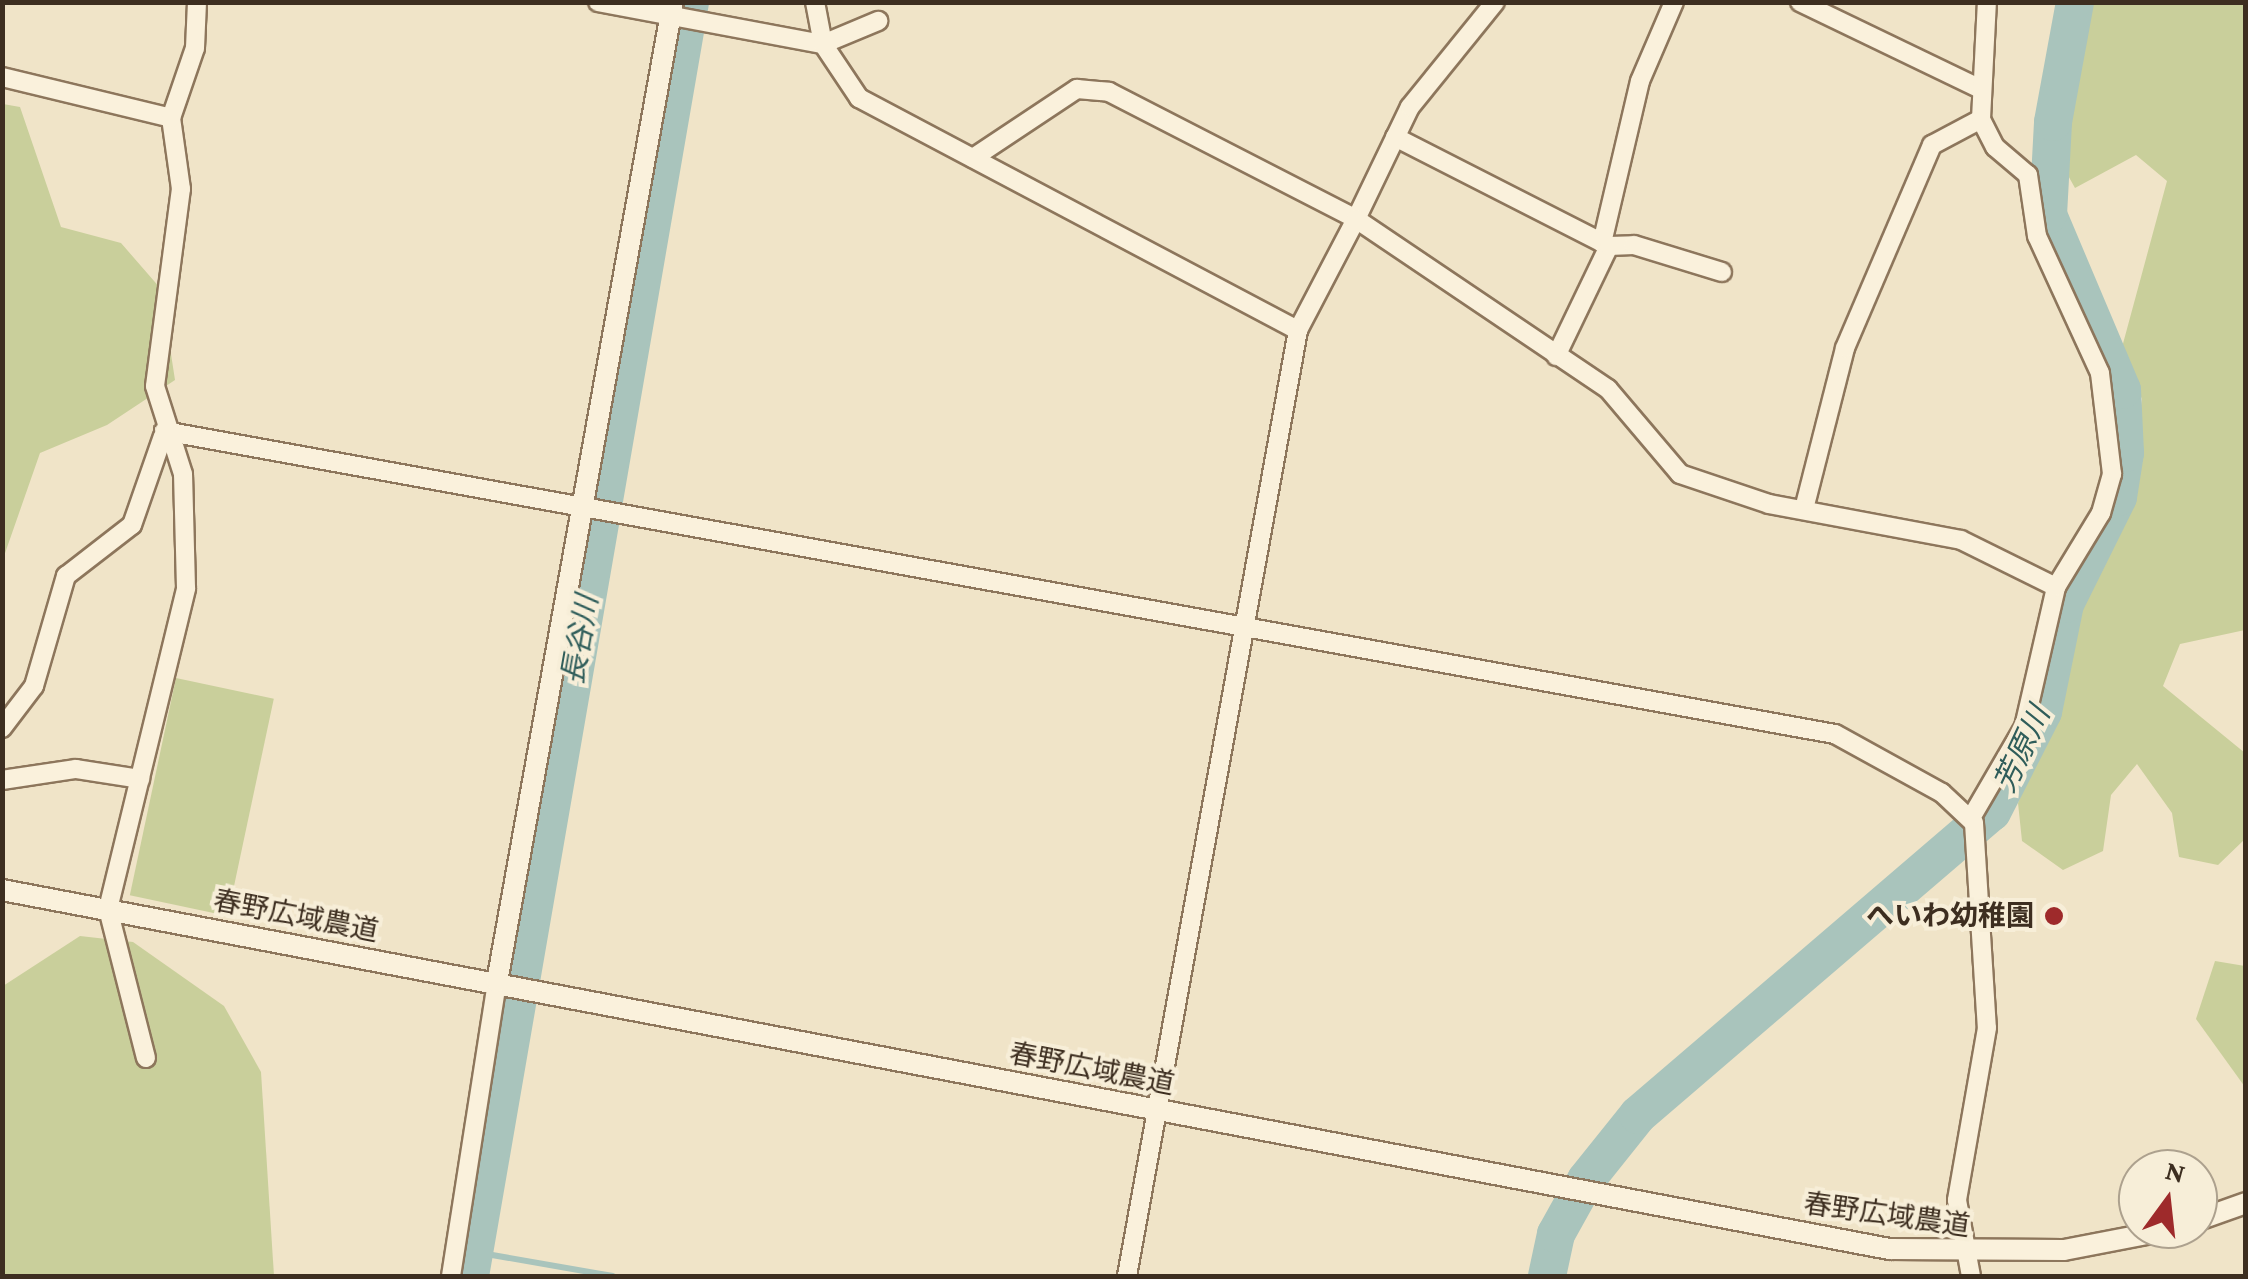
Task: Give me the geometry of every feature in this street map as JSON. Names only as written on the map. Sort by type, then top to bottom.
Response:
[{"type":"street","points":[[146,1058],[108,909],[186,588],[182,474],[164,431],[155,386],[181,189],[171,118],[195,48],[197,2]]},
{"type":"street","points":[[598,2],[823,44],[878,22]]},
{"type":"street","points":[[815,2],[823,44],[859,98],[1298,330]]},
{"type":"street","points":[[1126,1276],[1298,330],[1396,137],[1495,2]]},
{"type":"street","points":[[1556,356],[1606,245],[1640,82],[1674,2]]},
{"type":"street","points":[[1800,2],[1981,89]]},
{"type":"street","points":[[1970,1266],[1957,1200],[1987,1028],[1978,848],[1973,820],[2037,692],[2056,587],[2100,514],[2112,474],[2111,422],[2100,373],[2037,236],[2028,175],[1995,147],[1982,119],[1987,2]]},
{"type":"street","points":[[451,1276],[496,982],[594,506],[680,15]]},
{"type":"street","points":[[2,77],[171,118]]},
{"type":"street","points":[[973,158],[1077,89],[1109,92],[1356,219],[1608,389],[1680,474],[1804,509],[1961,540],[2056,587]]},
{"type":"street","points":[[1804,509],[1845,348],[1932,145],[1982,119]]},
{"type":"street","points":[[1396,137],[1606,245],[1634,245],[1722,272]]},
{"type":"street","points":[[164,431],[1835,734],[1973,820]]},
{"type":"street","points":[[2,728],[34,686],[66,576],[106,551],[149,494],[164,431]]},
{"type":"street","points":[[2,780],[76,769],[140,779]]},
{"type":"street","name":"春野広域農道","points":[[2,890],[543,990],[1970,1266],[2118,1240]]},
{"type":"street","points":[[2218,1213],[2246,1203]]},
{"type":"green space","points":[[2068,3],[2245,3],[2245,630],[2180,644],[2163,686],[2245,753],[2245,839],[2218,865],[2179,857],[2172,813],[2137,764],[2111,795],[2103,851],[2063,870],[2022,841],[2018,803],[2043,743],[2071,616],[2130,478],[2142,399],[2121,351],[2167,181],[2136,155],[2075,188],[2060,161]]},
{"type":"green space","points":[[3,104],[20,107],[61,227],[121,243],[161,289],[175,380],[107,425],[40,453],[3,559]]},
{"type":"green space","points":[[176,678],[274,699],[228,916],[130,895]]},
{"type":"green space","points":[[80,936],[133,942],[224,1006],[261,1072],[274,1276],[3,1276],[3,986]]},
{"type":"green space","points":[[2215,961],[2245,966],[2245,1087],[2196,1019]]},
{"type":"waterway","name":"長谷川","points":[[470,1276],[690,2]]},
{"type":"waterway","name":"芳原川","points":[[1547,1276],[1556,1234],[1586,1180],[1638,1115],[1992,812],[2043,712],[2065,604],[2118,497],[2125,453],[2122,390],[2048,215],[2053,122],[2075,2]]},
{"type":"waterway","points":[[475,1252],[613,1276]]},
{"type":"place","name":"へいわ幼稚園","points":[[2054,916]]}]
